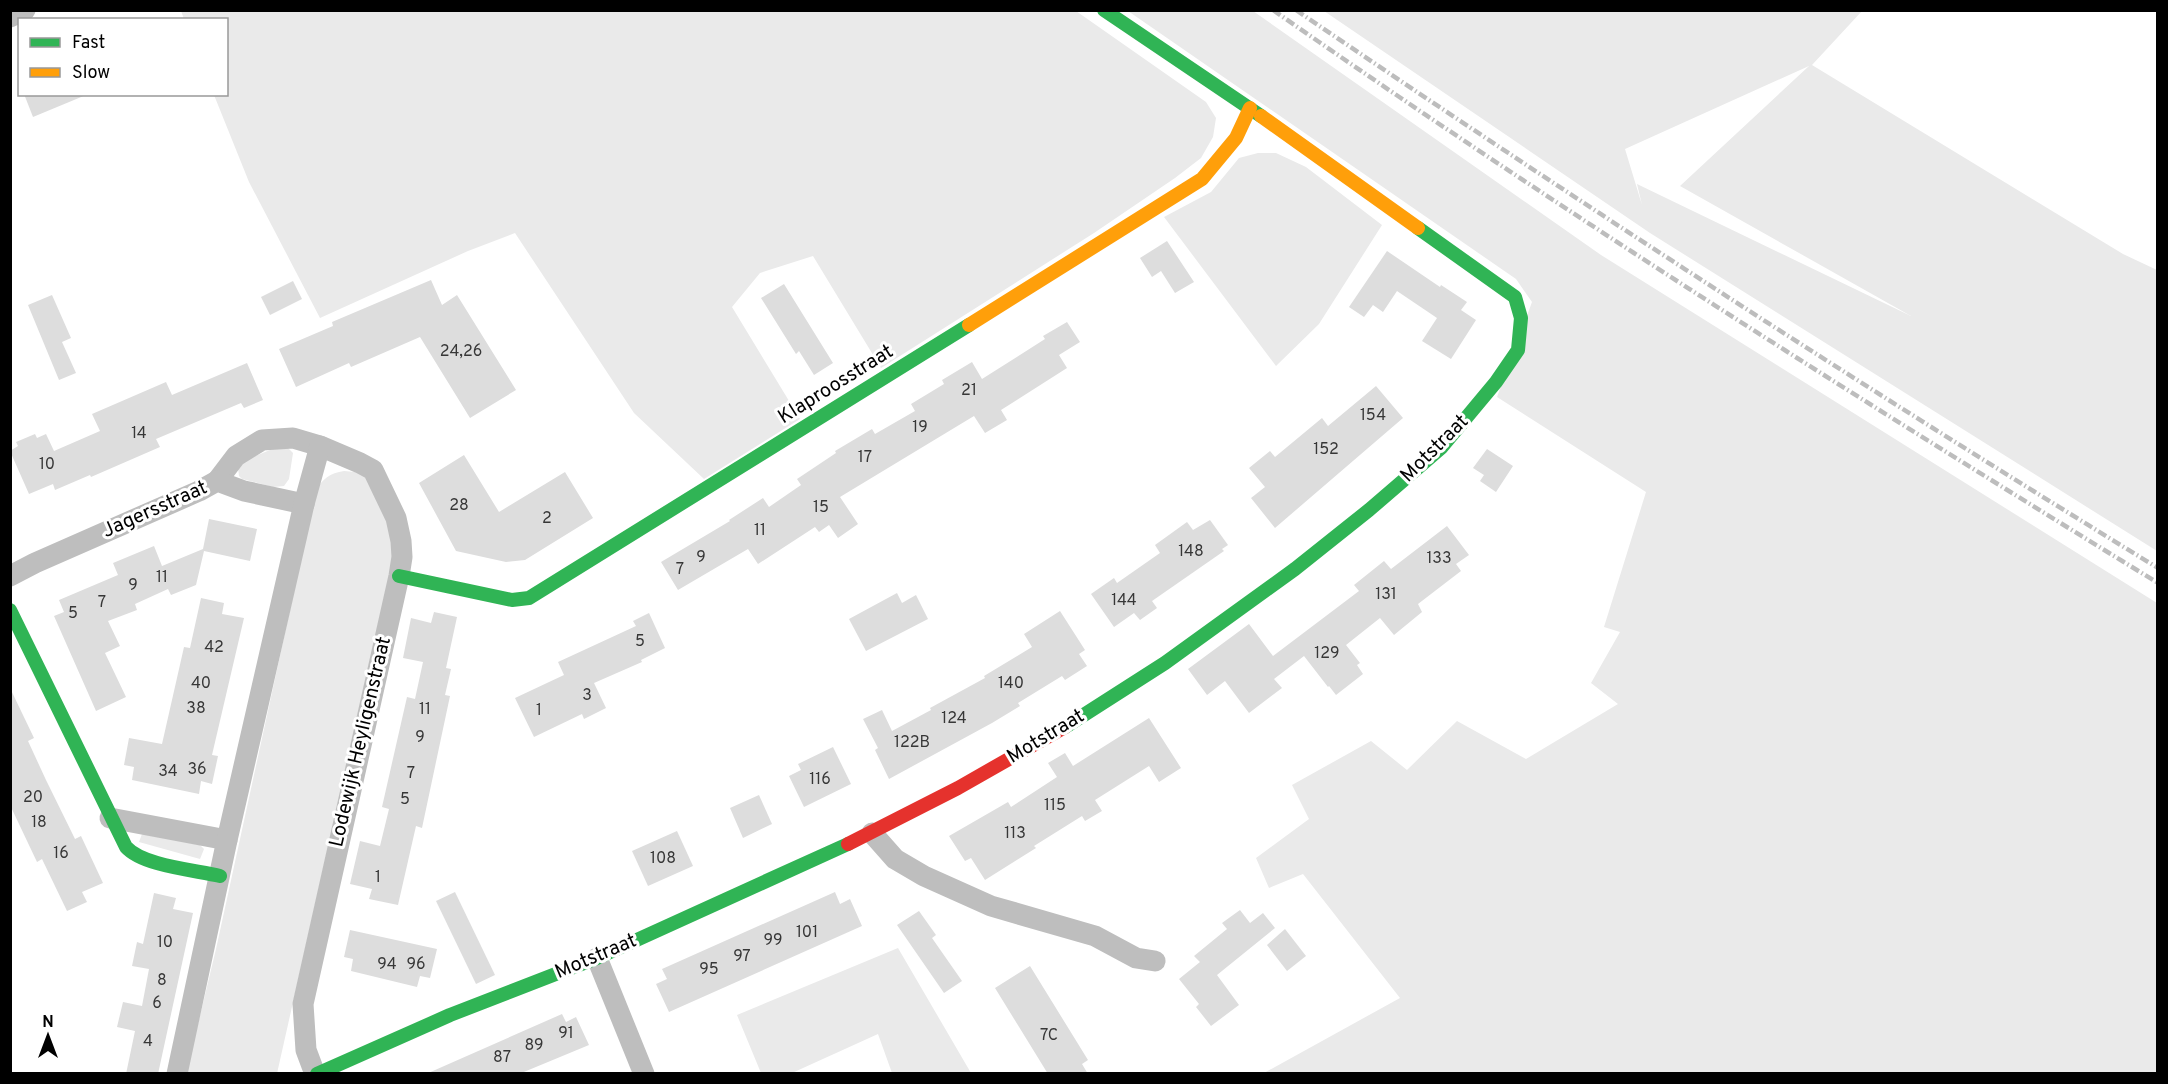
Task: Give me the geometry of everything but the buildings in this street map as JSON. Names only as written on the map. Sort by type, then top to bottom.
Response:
[{"type":"street","points":[[10,17],[25,10]]},
{"type":"street","name":"Motstraat","points":[[316,1074],[450,1015],[597,958],[872,833],[958,788],[1070,724],[1165,663],[1295,569],[1369,510],[1441,448],[1496,382],[1518,350],[1521,318],[1515,297],[1250,108],[1104,10]]},
{"type":"street","name":"Klaproosstraat","points":[[399,576],[512,600],[529,598],[542,591],[1202,179],[1236,138],[1250,108]]},
{"type":"street","name":"Lodewijk Heyligenstraat","points":[[217,482],[236,456],[262,440],[293,438],[321,446],[373,470],[396,518],[401,542],[402,557],[399,576],[303,1004],[306,1050],[316,1074]]},
{"type":"street","points":[[177,1074],[227,840],[304,504],[321,446]]},
{"type":"street","name":"Jagersstraat","points":[[10,576],[217,482],[244,492],[304,504]]},
{"type":"street","points":[[10,610],[126,847],[134,854],[147,859],[220,876]]},
{"type":"street","points":[[110,818],[227,840]]},
{"type":"street","points":[[872,833],[895,859],[924,876],[991,906],[1095,936],[1136,958],[1155,961]]},
{"type":"street","points":[[597,958],[644,1074]]},
{"type":"shaded area","points":[[181,11],[1076,11],[1206,102],[1216,118],[1213,137],[1201,158],[1175,178],[1094,233],[881,368],[813,256],[760,273],[732,307],[800,419],[704,479],[634,413],[515,233],[468,251],[320,318],[249,182],[214,96],[228,96],[228,18],[184,18]]},
{"type":"shaded area","points":[[1128,11],[1253,11],[1601,255],[2157,603],[2157,1073],[1264,1073],[1400,998],[1303,874],[1269,888],[1256,858],[1309,819],[1292,785],[1371,741],[1407,770],[1457,721],[1526,759],[1618,704],[1591,683],[1620,632],[1604,627],[1646,492],[1497,397],[1532,302],[1516,279]]},
{"type":"shaded area","points":[[1324,11],[1862,11],[1812,65],[2123,254],[2157,270],[2157,551],[1650,233]],"holes":[[[1809,66],[1680,186],[1911,316],[1637,184],[1642,205],[1625,149]]]},
{"type":"shaded area","points":[[1258,153],[1276,153],[1306,167],[1382,225],[1319,324],[1276,366],[1164,217],[1211,192],[1239,158]]},
{"type":"shaded area","points":[[280,446],[288,448],[293,453],[289,479],[284,486],[273,487],[242,479],[239,476],[238,468],[248,459]]},
{"type":"shaded area","points":[[344,471],[365,476],[392,527],[392,562],[277,1074],[186,1074],[216,949],[316,491],[327,477]]},
{"type":"shaded area","points":[[142,834],[200,845],[204,849],[200,859],[139,842]]},
{"type":"shaded area","points":[[898,948],[971,1073],[892,1073],[878,1034],[792,1073],[761,1073],[737,1015]]},
{"type":"railway","points":[[1273,10],[1381,85],[1711,303],[2158,583]]},
{"type":"railway","points":[[1296,10],[1724,294],[2158,568]]},
{"type":"traffic: fast","points":[[1104,10],[1261,116]]},
{"type":"traffic: fast","points":[[1065,727],[1165,663],[1295,569],[1369,510],[1441,448],[1496,382],[1518,350],[1521,318],[1515,297],[1418,228]]},
{"type":"traffic: fast","points":[[399,576],[512,600],[529,598],[969,325]]},
{"type":"traffic: fast","points":[[10,610],[126,847],[144,859],[220,876]]},
{"type":"traffic: fast","points":[[317,1074],[450,1015],[597,958],[848,844]]},
{"type":"traffic: slow","points":[[969,325],[1202,179],[1236,138],[1250,108]]},
{"type":"traffic: slow","points":[[1261,116],[1418,228]]},
{"type":"traffic: jam","points":[[848,844],[958,788],[1065,727]]}]
